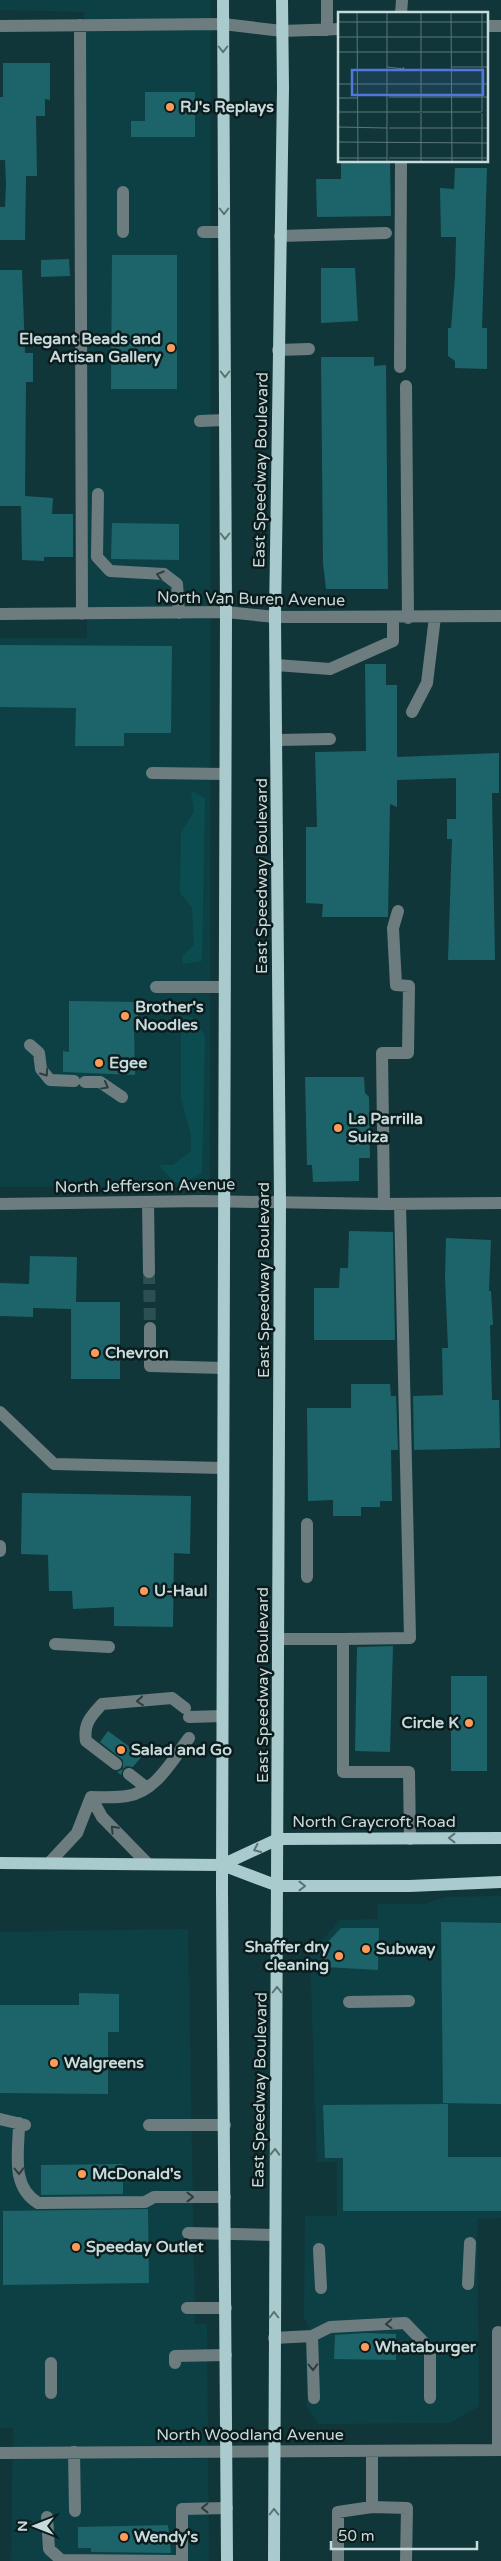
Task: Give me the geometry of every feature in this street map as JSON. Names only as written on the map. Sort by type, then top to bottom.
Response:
[{"type":"main road","name":"East Speedway Boulevard","points":[[223,0],[226,612],[222,1865],[227,2561]]},
{"type":"main road","name":"East Speedway Boulevard","points":[[274,2561],[280,1201],[278,740],[275,617],[282,0]]},
{"type":"main road","name":"North Craycroft Road","points":[[222,1865],[278,1839],[501,1838]]},
{"type":"main road","name":"North Craycroft Road","points":[[0,1863],[222,1865],[278,1886],[410,1886],[501,1882]]},
{"type":"street","points":[[0,26],[223,24],[282,31],[333,30],[328,0]]},
{"type":"street","points":[[80,25],[82,614]]},
{"type":"street","points":[[488,26],[501,26]]},
{"type":"street","points":[[400,367],[401,162]]},
{"type":"street","points":[[123,192],[123,232]]},
{"type":"street","points":[[203,232],[224,232]]},
{"type":"street","points":[[280,236],[386,234]]},
{"type":"street","points":[[278,350],[309,349]]},
{"type":"street","points":[[406,386],[408,618]]},
{"type":"street","points":[[200,421],[225,420]]},
{"type":"street","points":[[98,494],[98,557],[104,566],[110,572],[164,574],[177,584],[179,613]]},
{"type":"street","name":"North Van Buren Avenue","points":[[0,614],[226,612],[275,617],[408,618],[501,616]]},
{"type":"street","points":[[412,712],[427,683],[435,617]]},
{"type":"street","points":[[276,665],[330,668],[393,641],[393,618]]},
{"type":"street","points":[[278,740],[330,739]]},
{"type":"street","points":[[152,773],[225,774]]},
{"type":"street","points":[[384,1204],[382,1053],[408,1053],[409,986],[396,985],[393,928],[398,911]]},
{"type":"street","points":[[156,987],[224,987]]},
{"type":"street","points":[[30,1045],[39,1053],[41,1069],[50,1080],[100,1082],[122,1097]]},
{"type":"street","name":"North Jefferson Avenue","points":[[0,1204],[224,1201],[384,1204],[501,1203]]},
{"type":"street","points":[[148,1202],[149,1272]]},
{"type":"street","points":[[279,1639],[410,1638],[400,1204]]},
{"type":"street","points":[[150,1328],[150,1366],[223,1368]]},
{"type":"street","points":[[0,1412],[54,1464],[223,1468]]},
{"type":"street","points":[[307,1524],[307,1577]]},
{"type":"street","points":[[0,1546],[0,1552]]},
{"type":"street","points":[[343,1639],[343,1772],[409,1772],[410,1839]]},
{"type":"street","points":[[55,1644],[110,1647]]},
{"type":"street","points":[[116,1764],[86,1741],[84,1731],[88,1718],[102,1704],[172,1698],[187,1712],[222,1716]]},
{"type":"street","points":[[91,1797],[128,1796],[147,1788],[165,1772],[189,1738]]},
{"type":"street","points":[[129,1774],[147,1788]]},
{"type":"street","points":[[49,1863],[77,1833],[91,1797]]},
{"type":"street","points":[[91,1797],[102,1817],[148,1864]]},
{"type":"street","points":[[349,2002],[409,2001]]},
{"type":"street","points":[[2,2117],[22,2124],[19,2179],[22,2189],[29,2198],[38,2203],[145,2202],[154,2197],[225,2197]]},
{"type":"street","points":[[149,2125],[225,2125]]},
{"type":"street","points":[[188,2233],[274,2235]]},
{"type":"street","points":[[468,2284],[470,2243]]},
{"type":"street","points":[[319,2249],[321,2288]]},
{"type":"street","points":[[187,2308],[226,2308]]},
{"type":"street","points":[[274,2338],[312,2336],[330,2327],[405,2323],[430,2349],[430,2398]]},
{"type":"street","points":[[498,2332],[500,2450]]},
{"type":"street","points":[[312,2336],[314,2398]]},
{"type":"street","points":[[175,2363],[175,2356],[226,2355]]},
{"type":"street","points":[[51,2363],[51,2393]]},
{"type":"street","name":"North Woodland Avenue","points":[[0,2453],[500,2450]]},
{"type":"street","points":[[372,2451],[372,2507]]},
{"type":"street","points":[[74,2452],[75,2511]]},
{"type":"street","points":[[338,2561],[338,2512],[372,2507],[407,2508],[406,2561]]},
{"type":"street","points":[[182,2561],[182,2509],[227,2508]]},
{"type":"street","points":[[47,2517],[49,2549],[62,2560],[177,2561]]},
{"type":"shaded area","points":[[0,0],[211,0],[210,1187],[0,1187],[0,638],[87,638],[84,12],[0,10]]},
{"type":"shaded area","points":[[191,791],[205,798],[202,961],[183,964],[182,956],[194,945],[192,908],[180,893],[181,832],[194,812]]},
{"type":"shaded area","points":[[181,1016],[192,1017],[205,1036],[202,1173],[185,1183],[174,1182],[159,1165],[173,1165],[191,1151],[191,1136],[181,1098]]},
{"type":"shaded area","points":[[501,1896],[501,2218],[477,2219],[479,2406],[450,2423],[318,2424],[307,2407],[306,2345],[309,2327],[304,2318],[305,2216],[337,2216],[337,2162],[317,2162],[310,1954],[340,1920],[377,1919],[378,1904],[424,1904],[447,1897]]},
{"type":"shaded area","points":[[188,1929],[195,2324],[207,2324],[209,2561],[11,2561],[13,2428],[0,2428],[0,1932]]},
{"type":"building","points":[[3,63],[50,63],[50,100],[45,99],[45,116],[36,116],[37,176],[26,176],[25,240],[0,240],[0,207],[5,207],[6,184],[5,160],[0,160],[0,97],[3,97]]},
{"type":"building","name":"RJ's Replays","points":[[145,92],[195,92],[195,137],[131,137],[131,121],[145,121]]},
{"type":"building","points":[[341,162],[390,162],[391,216],[317,217],[316,179],[341,179]]},
{"type":"building","points":[[455,168],[487,168],[482,328],[487,328],[487,369],[455,368],[455,361],[448,356],[448,328],[451,328],[456,237],[441,237],[440,188],[454,189]]},
{"type":"building","points":[[112,255],[177,255],[177,389],[111,389]]},
{"type":"building","points":[[69,259],[70,276],[41,277],[41,260]]},
{"type":"building","points":[[321,268],[355,268],[358,321],[321,323]]},
{"type":"building","points":[[0,270],[22,270],[25,353],[33,353],[33,382],[26,382],[25,496],[53,498],[52,514],[73,514],[73,557],[44,557],[44,561],[22,560],[21,506],[0,506]]},
{"type":"building","points":[[321,357],[374,357],[374,366],[386,365],[388,589],[326,589],[323,563]]},
{"type":"building","points":[[112,523],[179,524],[179,560],[111,559]]},
{"type":"building","points":[[0,645],[172,646],[171,733],[124,733],[124,746],[75,746],[76,708],[0,707]]},
{"type":"building","points":[[365,664],[386,664],[386,685],[397,685],[397,757],[499,753],[499,793],[492,793],[495,960],[448,960],[452,839],[447,839],[447,819],[456,819],[456,778],[397,780],[397,807],[390,804],[388,917],[322,917],[323,904],[306,903],[306,827],[317,827],[315,752],[366,751]]},
{"type":"building","points":[[69,1001],[138,1002],[138,1031],[134,1031],[135,1075],[63,1072],[63,1051],[69,1052]]},
{"type":"building","name":"La Parrilla Suiza","points":[[305,1077],[364,1077],[365,1093],[369,1097],[370,1158],[359,1158],[359,1181],[313,1182],[312,1165],[307,1165]]},
{"type":"building","points":[[349,1231],[393,1232],[395,1340],[314,1340],[314,1288],[339,1288],[340,1268],[348,1268]]},
{"type":"building","points":[[446,1238],[491,1240],[489,1291],[491,1291],[493,1325],[490,1325],[492,1400],[499,1400],[500,1448],[414,1450],[413,1396],[443,1395],[442,1348],[448,1348],[445,1278]]},
{"type":"building","points":[[30,1256],[77,1257],[76,1302],[120,1302],[120,1379],[71,1379],[71,1309],[33,1308],[33,1317],[0,1316],[0,1283],[29,1284]]},
{"type":"building","points":[[351,1384],[390,1384],[391,1396],[396,1396],[398,1450],[391,1450],[392,1501],[380,1501],[380,1507],[361,1507],[361,1516],[333,1516],[333,1500],[308,1501],[307,1408],[351,1408]]},
{"type":"building","name":"U-Haul","points":[[22,1493],[191,1496],[190,1554],[174,1553],[173,1627],[114,1626],[114,1607],[73,1609],[72,1591],[49,1591],[48,1555],[21,1554]]},
{"type":"building","name":"Circle K","points":[[393,1646],[390,1752],[355,1751],[357,1647]]},
{"type":"building","name":"Circle K","points":[[451,1676],[487,1676],[487,1771],[451,1771]]},
{"type":"building","name":"Salad and Go","points":[[108,1731],[142,1756],[133,1767],[126,1766],[123,1769],[123,1760],[100,1742]]},
{"type":"building","points":[[441,1922],[501,1923],[501,2104],[443,2103]]},
{"type":"building","points":[[341,1928],[379,1928],[378,1970],[325,1967],[325,1945]]},
{"type":"building","name":"Walgreens","points":[[79,1993],[119,1994],[119,2032],[108,2032],[108,2094],[0,2093],[0,2005],[79,2005]]},
{"type":"building","points":[[448,2104],[448,2157],[501,2157],[501,2211],[343,2211],[343,2158],[325,2158],[323,2105]]},
{"type":"building","name":"McDonald's","points":[[123,2164],[123,2194],[41,2195],[41,2165]]},
{"type":"building","name":"Speeday Outlet","points":[[148,2209],[149,2283],[3,2285],[3,2211]]},
{"type":"building","name":"Whataburger","points":[[365,2333],[396,2334],[396,2360],[334,2359],[335,2335]]},
{"type":"building","name":"Wendy's","points":[[168,2525],[171,2553],[91,2552],[91,2548],[78,2548],[78,2527]]},
{"type":"tunnel","points":[[149,1272],[150,1328]]},
{"type":"place","name":"RJ's Replays","points":[[170,107]]},
{"type":"place","name":"Elegant Beads and Artisan Gallery","points":[[171,348]]},
{"type":"place","name":"Brother's Noodles","points":[[125,1016]]},
{"type":"place","name":"Egee","points":[[99,1063]]},
{"type":"place","name":"La Parrilla Suiza","points":[[338,1128]]},
{"type":"place","name":"Chevron","points":[[95,1353]]},
{"type":"place","name":"U-Haul","points":[[144,1591]]},
{"type":"place","name":"Circle K","points":[[469,1723]]},
{"type":"place","name":"Salad and Go","points":[[121,1750]]},
{"type":"place","name":"Subway","points":[[366,1949]]},
{"type":"place","name":"Shaffer dry cleaning","points":[[339,1956]]},
{"type":"place","name":"Walgreens","points":[[54,2063]]},
{"type":"place","name":"McDonald's","points":[[82,2174]]},
{"type":"place","name":"Speeday Outlet","points":[[76,2247]]},
{"type":"place","name":"Whataburger","points":[[365,2347]]},
{"type":"place","name":"Wendy's","points":[[124,2537]]}]
